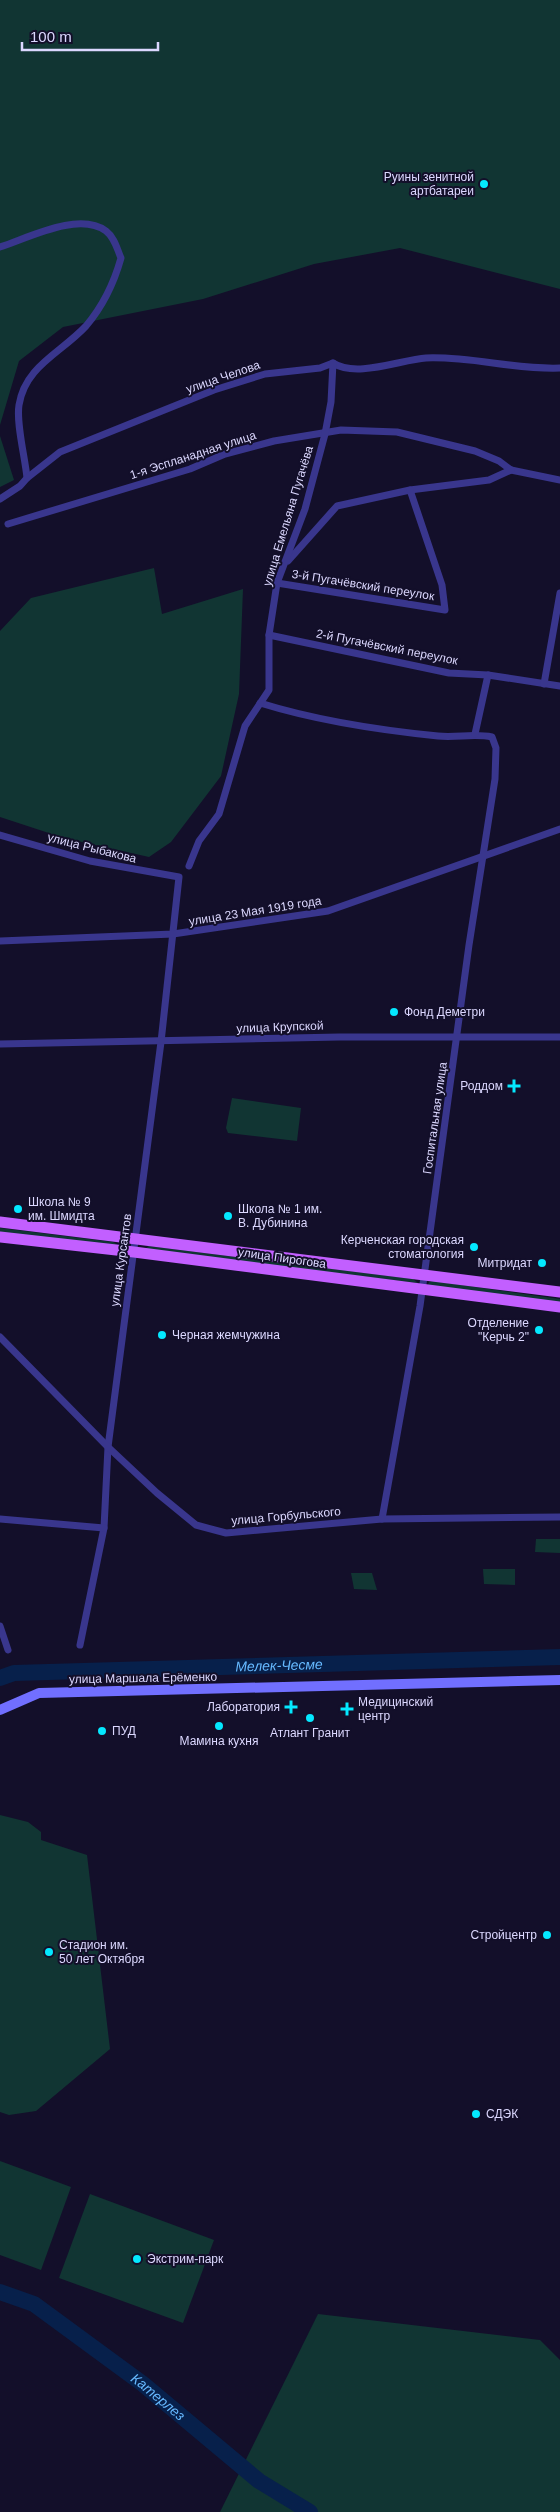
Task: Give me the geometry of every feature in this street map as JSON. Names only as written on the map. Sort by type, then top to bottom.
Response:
[{"type":"main road","name":"улица Пирогова","points":[[0,1222],[560,1292]]},
{"type":"main road","name":"улица Пирогова","points":[[0,1237],[134,1252],[560,1307]]},
{"type":"main road","name":"улица Маршала Ерёменко","points":[[0,1710],[40,1693],[560,1680]]},
{"type":"street","points":[[0,247],[57,228],[78,223],[90,224],[107,232],[121,258],[111,286],[95,314],[68,342],[35,369],[27,380],[18,408],[27,478]]},
{"type":"street","name":"улица Челова","points":[[0,499],[20,486],[27,478],[60,452],[214,390],[265,374],[320,368],[333,363],[342,369],[382,366],[425,358],[465,359],[537,369],[560,368]]},
{"type":"street","name":"улица Емельяна Пугачёва","points":[[189,866],[199,841],[219,814],[228,790],[238,744],[245,726],[269,690],[269,635],[277,583],[305,510],[325,434],[331,402],[333,363]]},
{"type":"street","name":"1-я Эспланадная улица","points":[[8,524],[190,469],[225,454],[274,441],[341,430],[398,432],[476,451],[499,461],[511,470],[560,480]]},
{"type":"street","points":[[286,563],[337,506],[410,490],[489,480],[511,470]]},
{"type":"street","name":"3-й Пугачёвский переулок","points":[[277,583],[445,610],[442,585],[410,490]]},
{"type":"street","points":[[544,684],[560,593]]},
{"type":"street","name":"2-й Пугачёвский переулок","points":[[269,635],[449,673],[488,675],[560,686]]},
{"type":"street","points":[[552,641],[560,642]]},
{"type":"street","points":[[260,703],[320,720],[400,732],[449,737],[475,734],[488,675]]},
{"type":"street","name":"Госпитальная улица","points":[[382,1519],[425,1275],[482,855],[495,780],[496,748],[492,737],[475,734]]},
{"type":"street","name":"улица 23 Мая 1919 года","points":[[0,941],[173,934],[328,911],[560,829]]},
{"type":"street","name":"улица Рыбакова","points":[[0,835],[90,861],[179,877]]},
{"type":"street","name":"улица Курсантов","points":[[80,1645],[104,1528],[108,1447],[161,1042],[179,877]]},
{"type":"street","name":"улица Крупской","points":[[0,1044],[458,1036],[560,1037]]},
{"type":"street","name":"улица Горбульского","points":[[0,1337],[108,1447],[157,1493],[196,1525],[226,1533],[382,1519],[560,1517]]},
{"type":"street","points":[[0,1519],[104,1528]]},
{"type":"street","points":[[0,1626],[8,1650]]},
{"type":"green space","points":[[0,0],[560,0],[560,289],[400,248],[314,264],[203,299],[63,327],[19,361],[0,425]]},
{"type":"green space","points":[[0,436],[14,480],[0,487]]},
{"type":"green space","points":[[154,568],[162,614],[243,589],[239,694],[221,776],[171,842],[149,857],[64,838],[0,817],[0,631],[31,598]]},
{"type":"green space","points":[[232,1098],[301,1108],[297,1141],[228,1133],[226,1128]]},
{"type":"green space","points":[[0,1228],[113,1242],[118,1245],[0,1238]]},
{"type":"green space","points":[[149,1246],[413,1279],[418,1283],[143,1250]]},
{"type":"green space","points":[[433,1281],[560,1299],[560,1307],[427,1287],[429,1282]]},
{"type":"green space","points":[[536,1539],[560,1539],[560,1553],[535,1552]]},
{"type":"green space","points":[[483,1569],[515,1569],[515,1585],[484,1584]]},
{"type":"green space","points":[[351,1573],[372,1573],[377,1590],[354,1589]]},
{"type":"green space","name":"Стадион им. 50 лет Октября","points":[[0,1815],[28,1822],[41,1832],[41,1840],[87,1855],[110,2049],[36,2111],[9,2115],[0,2112]]},
{"type":"green space","points":[[0,2161],[71,2187],[41,2270],[0,2255]]},
{"type":"green space","name":"Экстрим-парк","points":[[90,2194],[214,2240],[183,2323],[59,2278]]},
{"type":"green space","points":[[318,2314],[540,2340],[560,2360],[560,2512],[220,2512]]},
{"type":"waterway","name":"Мелек-Чесме","points":[[0,1678],[14,1673],[560,1657]]},
{"type":"waterway","name":"Катерлез","points":[[0,2292],[34,2304],[143,2384],[259,2481],[310,2512]]},
{"type":"place","name":"Руины зенитной артбатареи","points":[[484,184]]},
{"type":"place","name":"Фонд Деметри","points":[[394,1012]]},
{"type":"place","name":"Роддом","points":[[514,1086]]},
{"type":"place","name":"Школа № 9 им. Шмидта","points":[[18,1209]]},
{"type":"place","name":"Школа № 1 им. В. Дубинина","points":[[228,1216]]},
{"type":"place","name":"Керченская городская стоматология","points":[[474,1247]]},
{"type":"place","name":"Митридат","points":[[542,1263]]},
{"type":"place","name":"Отделение \"Керчь 2\"","points":[[539,1330]]},
{"type":"place","name":"Черная жемчужина","points":[[162,1335]]},
{"type":"place","name":"Лаборатория","points":[[291,1707]]},
{"type":"place","name":"Медицинский центр","points":[[347,1709]]},
{"type":"place","name":"Атлант Гранит","points":[[310,1718]]},
{"type":"place","name":"Мамина кухня","points":[[219,1726]]},
{"type":"place","name":"ПУД","points":[[102,1731]]},
{"type":"place","name":"Стройцентр","points":[[547,1935]]},
{"type":"place","name":"Стадион им. 50 лет Октября","points":[[49,1952]]},
{"type":"place","name":"СДЭК","points":[[476,2114]]},
{"type":"place","name":"Экстрим-парк","points":[[137,2259]]}]
